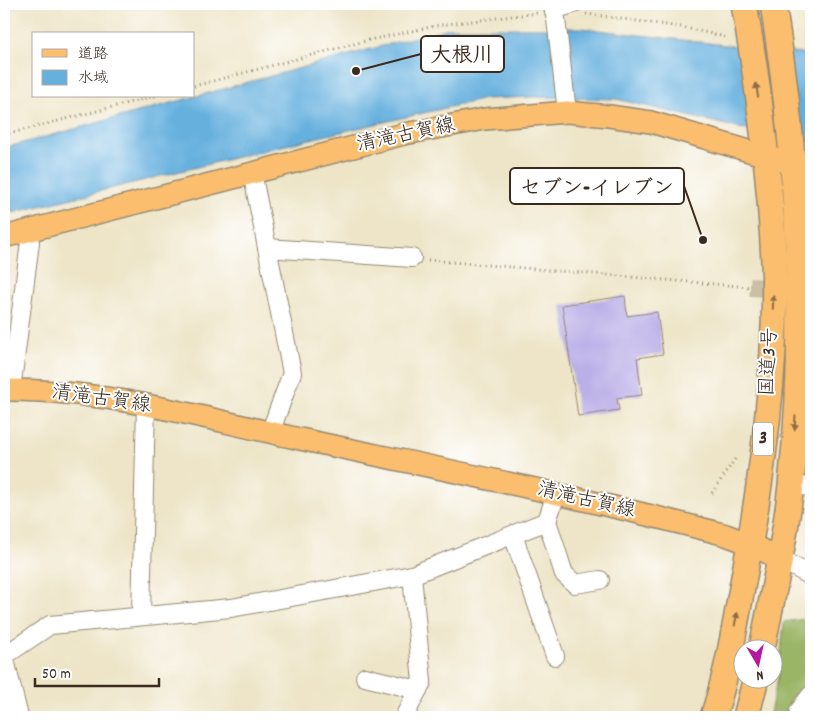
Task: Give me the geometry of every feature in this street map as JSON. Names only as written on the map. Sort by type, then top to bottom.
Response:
[{"type":"highway","name":"国道3号","points":[[713,717],[723,685],[750,544],[771,370],[774,263],[765,147],[737,34],[744,4]]},
{"type":"highway","name":"国道3号","points":[[764,638],[780,559],[801,486],[799,157],[773,4]]},
{"type":"highway","points":[[746,717],[753,688]]},
{"type":"main road","name":"清滝古賀線","points":[[4,237],[413,132],[485,119],[566,108],[651,122],[765,147],[799,157]]},
{"type":"main road","name":"清滝古賀線","points":[[8,390],[48,391],[146,405],[556,494],[655,516],[726,535],[750,544],[780,559]]},
{"type":"street","points":[[566,108],[554,11],[573,4]]},
{"type":"street","points":[[252,172],[292,373],[270,433]]},
{"type":"street","points":[[8,390],[30,242],[28,231]]},
{"type":"street","points":[[267,248],[412,258]]},
{"type":"street","points":[[141,616],[146,405]]},
{"type":"street","points":[[556,494],[547,521],[564,574],[574,584],[600,580]]},
{"type":"street","points":[[18,717],[4,655],[50,625],[231,608],[412,575],[547,521]]},
{"type":"street","points":[[513,535],[555,656]]},
{"type":"street","points":[[780,559],[811,576]]},
{"type":"street","points":[[404,717],[422,682],[412,575]]},
{"type":"street","points":[[365,677],[418,690]]},
{"type":"street","points":[[801,715],[811,696]]},
{"type":"path","points":[[195,86],[384,37],[440,25],[519,17],[554,11],[737,34]]},
{"type":"path","points":[[4,135],[147,98]]},
{"type":"path","points":[[412,258],[750,287]]},
{"type":"path","points":[[712,493],[737,456]]},
{"type":"green space","points":[[811,618],[811,676],[792,697],[784,717],[769,717],[775,688],[782,688],[784,622]]},
{"type":"water","points":[[449,28],[581,28],[811,55],[811,142],[739,128],[616,99],[534,97],[485,99],[310,139],[4,215],[4,148]]},
{"type":"building","points":[[625,296],[627,316],[657,312],[663,354],[637,358],[642,395],[617,398],[619,410],[578,416],[562,305]]},
{"type":"tunnel","points":[[750,287],[785,289]]},
{"type":"place","name":"大根川","points":[[356,71]]},
{"type":"place","name":"セブン-イレブン","points":[[703,240]]}]
